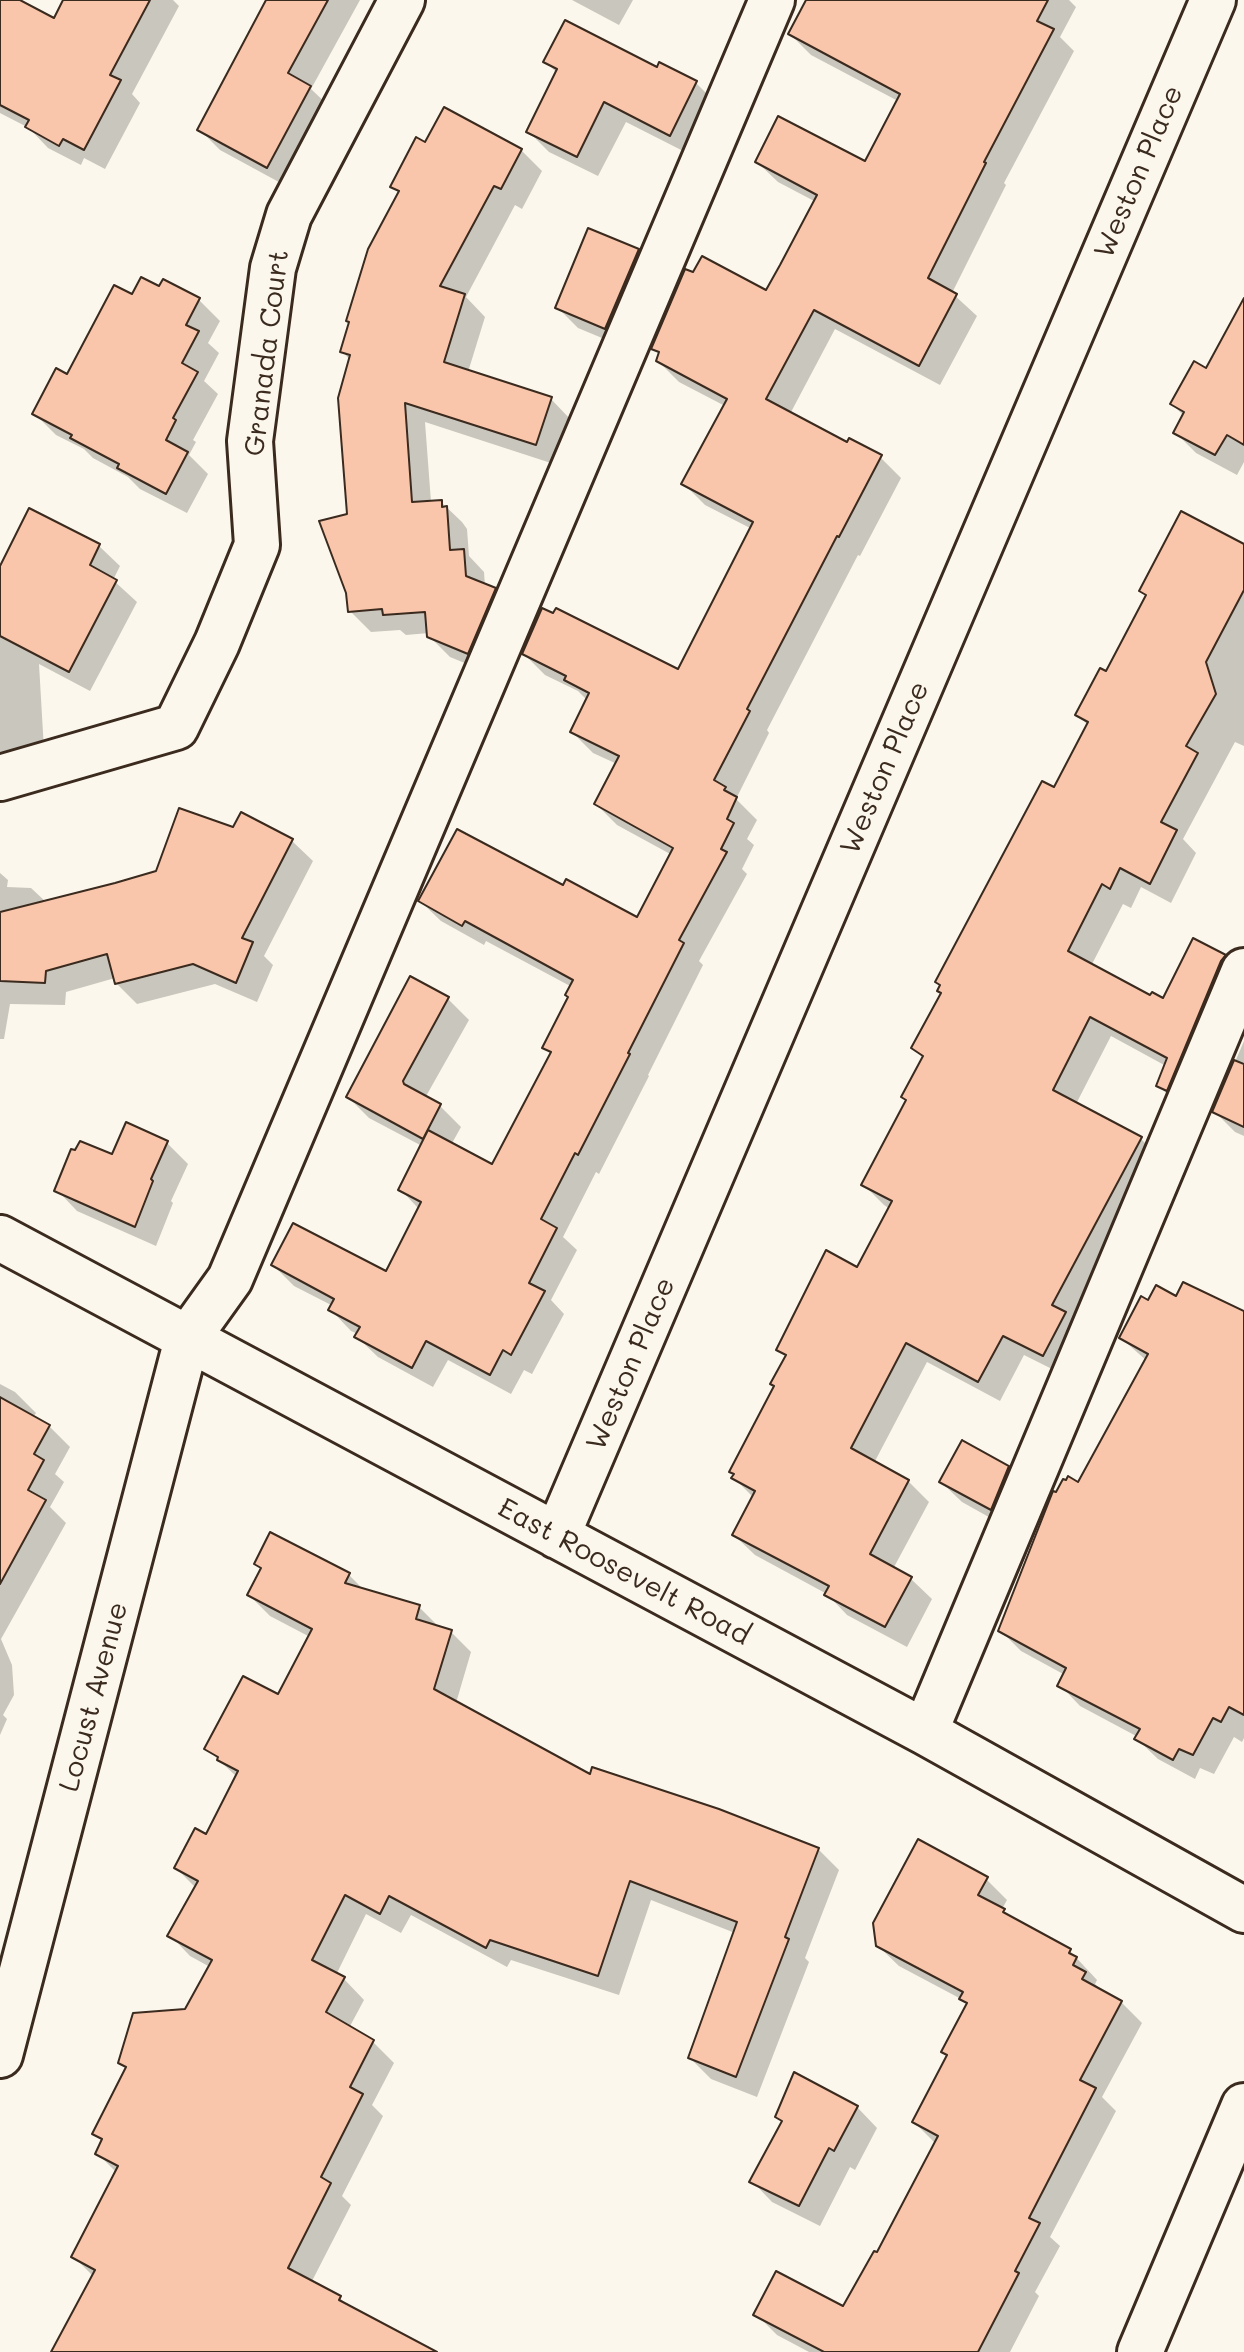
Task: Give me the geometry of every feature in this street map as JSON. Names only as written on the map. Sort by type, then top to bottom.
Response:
[{"type":"street","name":"Granada Court","points":[[0,778],[176,727],[217,643],[257,545],[250,441],[273,268],[289,215],[402,0]]},
{"type":"street","points":[[187,1339],[230,1279],[772,0]]},
{"type":"street","name":"Weston Place","points":[[557,1536],[1213,0]]},
{"type":"street","points":[[925,1732],[1244,971]]},
{"type":"street","name":"East Roosevelt Road","points":[[0,1238],[925,1732],[1244,1910]]},
{"type":"street","name":"Locust Avenue","points":[[0,2055],[187,1339]]},
{"type":"street","points":[[1140,2352],[1244,2106]]},
{"type":"building","points":[[0,0],[20,0],[54,18],[63,0],[150,0],[110,75],[121,80],[84,150],[63,139],[59,146],[25,127],[29,120],[0,105]]},
{"type":"building","points":[[266,0],[328,0],[288,73],[311,86],[267,168],[197,130]]},
{"type":"building","points":[[806,0],[1048,0],[1037,21],[1054,29],[984,162],[928,278],[957,294],[919,366],[814,310],[766,399],[847,442],[849,438],[882,455],[747,709],[750,711],[714,780],[737,797],[727,819],[734,823],[721,849],[727,852],[679,940],[684,943],[630,1054],[541,1219],[557,1228],[529,1283],[545,1291],[511,1355],[503,1350],[490,1375],[426,1341],[412,1368],[354,1337],[360,1327],[328,1310],[334,1299],[271,1265],[293,1223],[386,1271],[421,1202],[398,1190],[428,1130],[492,1164],[551,1052],[542,1048],[568,997],[565,995],[573,980],[465,921],[462,926],[418,901],[457,829],[563,885],[566,879],[637,917],[673,848],[594,804],[619,756],[570,732],[589,693],[564,680],[566,676],[522,654],[542,608],[553,613],[556,608],[678,669],[753,522],[681,484],[727,399],[656,361],[659,352],[651,349],[685,269],[693,272],[702,256],[766,290],[780,265],[817,195],[755,162],[778,116],[865,161],[900,94],[788,34]]},
{"type":"building","points":[[565,20],[657,67],[659,62],[697,81],[670,136],[604,102],[577,157],[526,132],[557,69],[543,62]]},
{"type":"building","points":[[444,107],[522,149],[501,189],[494,186],[440,286],[465,294],[444,362],[552,397],[536,445],[405,403],[412,502],[442,500],[442,507],[447,506],[450,550],[464,549],[466,576],[496,588],[468,654],[427,637],[425,612],[383,615],[382,609],[348,612],[346,593],[319,521],[347,514],[338,398],[350,355],[340,352],[349,322],[346,321],[368,249],[399,191],[390,187],[416,137],[425,142]]},
{"type":"building","points":[[588,228],[639,249],[605,329],[555,308]]},
{"type":"building","points":[[141,277],[159,286],[163,279],[200,298],[186,325],[199,331],[182,363],[198,372],[173,418],[176,420],[166,440],[188,452],[166,494],[117,468],[119,464],[32,414],[56,368],[67,374],[114,285],[132,294]]},
{"type":"building","points":[[1244,298],[1244,445],[1227,435],[1215,455],[1173,433],[1184,412],[1170,404],[1194,361],[1206,368]]},
{"type":"building","points":[[29,508],[100,544],[90,565],[117,580],[69,672],[0,636],[0,566]]},
{"type":"building","points":[[1181,511],[1244,544],[1244,590],[1206,662],[1216,694],[1186,746],[1198,753],[1161,822],[1177,830],[1150,884],[1120,868],[1110,889],[1102,884],[1068,951],[1150,995],[1152,992],[1163,998],[1193,938],[1226,955],[1167,1091],[1156,1086],[1167,1058],[1090,1017],[1053,1090],[1142,1137],[1052,1305],[1066,1312],[1043,1356],[1003,1336],[978,1382],[906,1343],[851,1448],[909,1480],[870,1554],[912,1577],[885,1627],[824,1595],[829,1586],[732,1535],[755,1491],[731,1478],[734,1474],[729,1472],[774,1386],[770,1384],[786,1355],[776,1350],[826,1250],[857,1267],[892,1201],[861,1185],[906,1100],[901,1097],[923,1056],[911,1048],[941,993],[937,991],[940,985],[935,982],[1042,781],[1054,787],[1088,722],[1075,715],[1100,668],[1106,671],[1146,595],[1139,591]]},
{"type":"building","points":[[179,808],[233,827],[241,812],[293,839],[242,938],[253,942],[236,983],[193,964],[115,984],[107,954],[46,971],[45,983],[0,981],[0,912],[156,871]]},
{"type":"building","points":[[410,976],[449,997],[403,1081],[441,1104],[423,1139],[346,1097]]},
{"type":"building","points":[[1234,1060],[1244,1064],[1244,1127],[1212,1112]]},
{"type":"building","points":[[126,1122],[168,1141],[135,1227],[54,1191],[71,1149],[75,1150],[80,1141],[112,1154]]},
{"type":"building","points":[[1183,1282],[1244,1311],[1244,1715],[1229,1707],[1221,1722],[1213,1718],[1193,1755],[1179,1749],[1173,1760],[1134,1739],[1140,1729],[1057,1686],[1066,1668],[998,1631],[1053,1491],[1056,1492],[1068,1476],[1078,1482],[1148,1354],[1119,1338],[1141,1296],[1148,1300],[1156,1285],[1176,1296]]},
{"type":"building","points":[[0,1397],[50,1425],[34,1454],[44,1460],[28,1490],[46,1500],[0,1584]]},
{"type":"building","points":[[962,1440],[1009,1466],[991,1510],[939,1482]]},
{"type":"building","points":[[270,1532],[350,1573],[345,1583],[420,1605],[416,1619],[452,1630],[434,1689],[590,1774],[592,1767],[719,1809],[819,1848],[785,1937],[789,1939],[736,2077],[688,2058],[737,1922],[630,1881],[598,1976],[490,1940],[486,1948],[389,1896],[380,1914],[345,1895],[312,1960],[345,1977],[326,2012],[374,2040],[350,2087],[363,2094],[321,2177],[331,2183],[288,2268],[341,2296],[339,2300],[437,2352],[51,2352],[95,2270],[71,2257],[118,2166],[95,2154],[102,2139],[92,2134],[126,2067],[118,2063],[133,2013],[185,2009],[212,1960],[167,1936],[198,1881],[174,1868],[195,1828],[206,1834],[238,1771],[204,1749],[243,1676],[278,1694],[312,1629],[247,1595],[261,1568],[254,1564]]},
{"type":"building","points":[[918,1839],[988,1877],[978,1895],[1071,1949],[1069,1953],[1077,1957],[1073,1965],[1086,1972],[1082,1979],[1122,2001],[1080,2080],[1096,2088],[1029,2218],[1040,2223],[1015,2271],[1019,2273],[978,2352],[824,2352],[753,2315],[776,2271],[843,2306],[874,2251],[877,2252],[938,2136],[912,2122],[947,2055],[941,2052],[967,2003],[959,1999],[963,1992],[876,1946],[873,1923]]},
{"type":"building","points":[[794,2072],[858,2106],[834,2151],[829,2148],[799,2206],[749,2182],[782,2121],[775,2117]]}]
